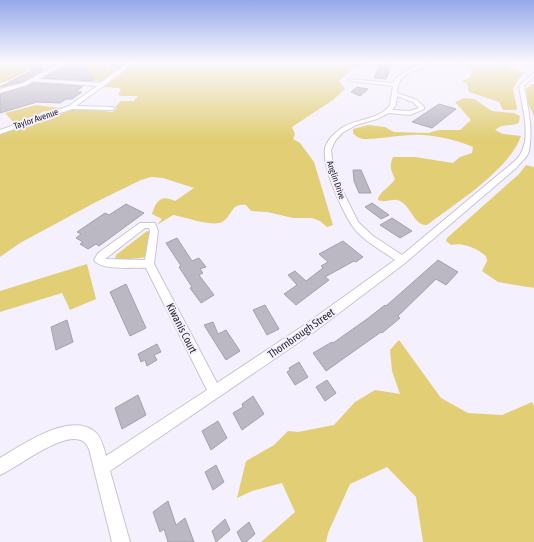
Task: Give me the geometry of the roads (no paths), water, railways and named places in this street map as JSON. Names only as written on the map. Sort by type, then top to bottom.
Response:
[{"type":"street","points":[[0,91],[10,88]]},
{"type":"street","name":"Taylor Avenue","points":[[0,132],[71,107],[97,88]]},
{"type":"street","points":[[388,111],[393,105],[395,88]]},
{"type":"street","name":"Thornbrough Street","points":[[101,468],[310,328],[402,260],[521,158],[526,152],[528,140],[526,114],[521,88]]},
{"type":"street","points":[[388,111],[412,113],[422,108],[415,102],[395,94]]},
{"type":"street","points":[[71,107],[112,109]]},
{"type":"street","name":"Anglin Drive","points":[[388,111],[379,116],[354,123],[343,129],[331,142],[328,157],[333,175],[350,218],[364,233],[402,260]]},
{"type":"street","points":[[149,224],[153,227],[154,231],[149,264],[104,263],[98,260],[101,256],[143,225],[149,224]]},
{"type":"street","name":"Kiwanis Court","points":[[149,264],[214,392]]},
{"type":"street","points":[[0,467],[45,441],[60,435],[80,432],[91,437],[96,447],[121,542]]}]
